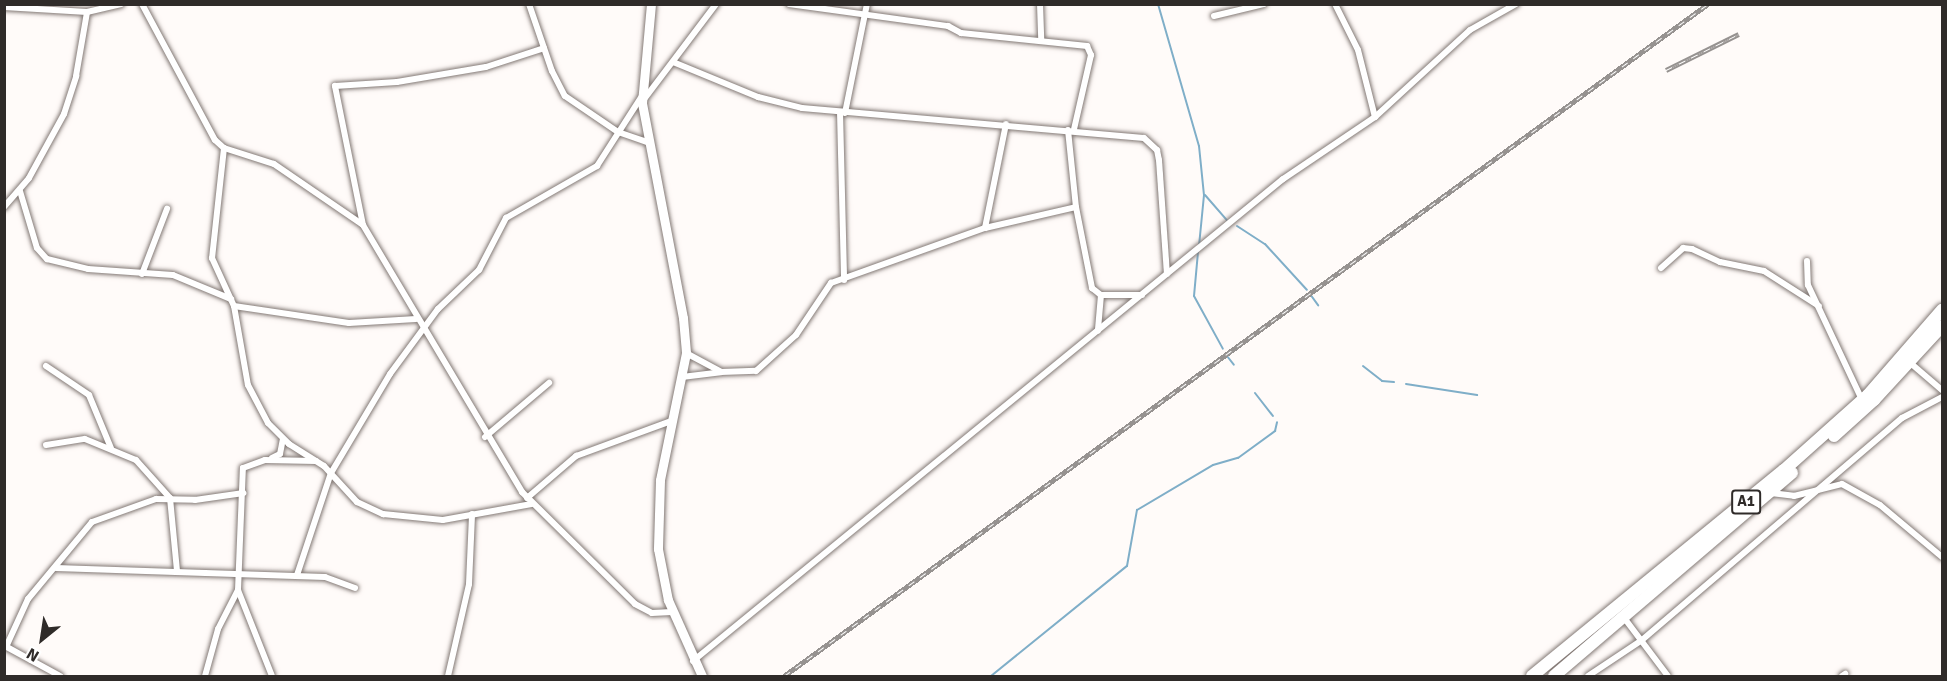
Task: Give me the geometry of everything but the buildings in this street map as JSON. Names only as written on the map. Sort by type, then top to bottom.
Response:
[{"type":"highway","name":"A1","points":[[1532,676],[1784,470],[1907,360],[1942,310]]},
{"type":"highway","name":"A1","points":[[1554,676],[1625,619],[1771,493],[1942,326]]},
{"type":"street","points":[[4,7],[87,12],[121,4]]},
{"type":"street","points":[[142,4],[215,140],[224,148],[274,164],[363,225]]},
{"type":"street","points":[[529,4],[544,48],[566,96],[618,132],[647,142]]},
{"type":"street","points":[[651,4],[642,99],[647,142],[684,318],[686,353],[660,480],[657,526],[662,574],[672,612],[698,675]]},
{"type":"street","points":[[297,575],[331,473],[368,408],[423,329],[478,270],[506,218],[588,174],[604,158],[618,132],[642,99],[716,4]]},
{"type":"street","points":[[789,4],[867,19],[1084,45],[1091,51],[1071,130],[1076,207],[1092,288],[1101,295],[1142,295]]},
{"type":"street","points":[[844,280],[842,112],[867,19],[867,4]]},
{"type":"street","points":[[1040,4],[1041,41]]},
{"type":"street","points":[[1214,16],[1264,4]]},
{"type":"street","points":[[1335,4],[1358,50],[1375,117]]},
{"type":"street","points":[[693,662],[1283,179],[1375,117],[1470,30],[1516,4]]},
{"type":"street","points":[[4,207],[20,191],[71,95],[87,12]]},
{"type":"street","points":[[544,48],[486,67],[397,82],[335,86],[363,225],[416,319],[459,384],[485,437],[530,501],[635,604],[652,613],[672,612]]},
{"type":"street","points":[[673,62],[779,103],[842,112],[1139,136],[1157,150],[1167,274]]},
{"type":"street","points":[[985,228],[1006,124]]},
{"type":"street","points":[[224,148],[211,251],[233,302],[248,385],[254,402],[283,439],[317,461],[357,502],[383,513],[432,521],[530,501],[580,454],[674,420]]},
{"type":"street","points":[[20,191],[37,248],[47,259],[68,266],[173,275],[233,302],[350,323],[416,319]]},
{"type":"street","points":[[682,377],[721,372],[756,371],[774,360],[817,308],[827,287],[985,228],[1076,207]]},
{"type":"street","points":[[142,274],[167,209]]},
{"type":"street","points":[[1661,268],[1683,248],[1692,249],[1720,262],[1764,271],[1819,306]]},
{"type":"street","points":[[1807,261],[1808,285],[1862,400]]},
{"type":"street","points":[[1098,331],[1101,295]]},
{"type":"street","points":[[686,353],[721,372]]},
{"type":"street","points":[[1907,360],[1942,390]]},
{"type":"street","points":[[46,366],[89,395],[111,448]]},
{"type":"street","points":[[485,437],[549,383]]},
{"type":"street","points":[[1588,676],[1642,640],[1809,494],[1902,418],[1942,397]]},
{"type":"street","points":[[46,445],[73,437],[111,448],[136,460],[170,498],[177,571]]},
{"type":"street","points":[[205,676],[218,629],[238,590],[243,468],[280,454],[283,439]]},
{"type":"street","points":[[265,460],[317,461]]},
{"type":"street","points":[[1771,493],[1809,494],[1842,484],[1880,505],[1942,557]]},
{"type":"street","points":[[60,676],[5,646],[28,598],[56,568],[67,547],[92,522],[170,498],[195,500],[243,493]]},
{"type":"street","points":[[448,676],[469,584],[472,514]]},
{"type":"street","points":[[56,568],[297,575],[325,577],[355,588]]},
{"type":"street","points":[[238,590],[272,676]]},
{"type":"street","points":[[1625,619],[1668,676]]},
{"type":"waterway","points":[[1158,4],[1199,146],[1204,195],[1199,246]]},
{"type":"waterway","points":[[1205,195],[1227,220]]},
{"type":"waterway","points":[[1237,226],[1265,244],[1307,290]]},
{"type":"waterway","points":[[1198,252],[1194,296],[1223,349]]},
{"type":"waterway","points":[[1310,294],[1318,305]]},
{"type":"waterway","points":[[1227,356],[1234,365]]},
{"type":"waterway","points":[[1363,366],[1382,381],[1394,382]]},
{"type":"waterway","points":[[1406,384],[1477,395]]},
{"type":"waterway","points":[[1255,393],[1273,416]]},
{"type":"waterway","points":[[991,676],[1127,566],[1137,510],[1213,465],[1238,458],[1275,431],[1277,422]]},
{"type":"railway","points":[[784,676],[1708,4]]},
{"type":"railway","points":[[1666,70],[1739,34]]}]
